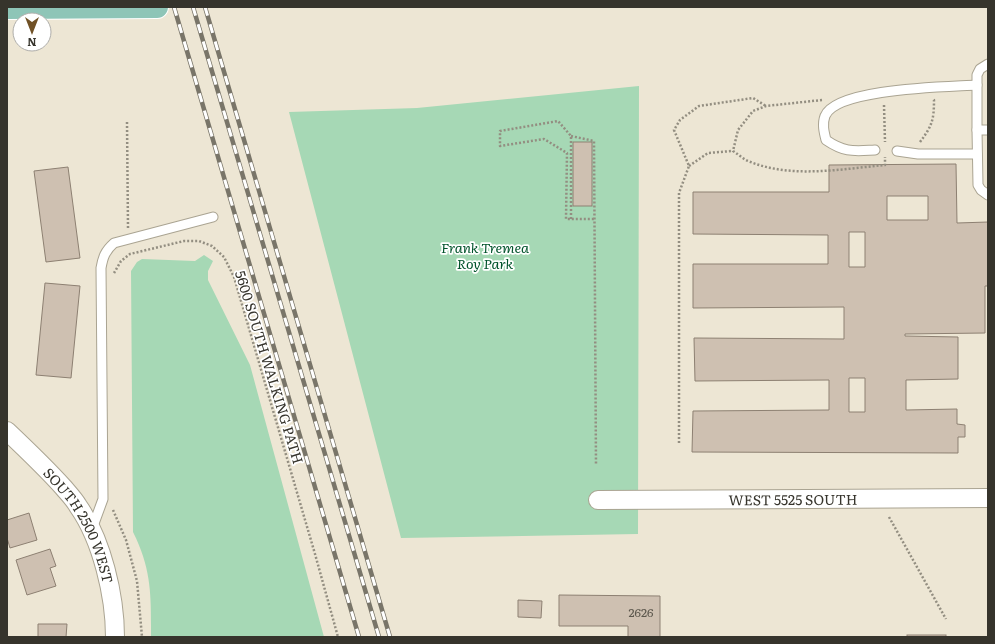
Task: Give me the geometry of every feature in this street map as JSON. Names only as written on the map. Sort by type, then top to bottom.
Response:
[{"type":"main road","points":[[7,8],[157,7]]},
{"type":"street","name":"SOUTH 2500 WEST","points":[[7,430],[48,471],[78,505],[92,529],[107,575],[115,625],[115,637]]},
{"type":"street","name":"WEST 5525 SOUTH","points":[[598,500],[988,498]]},
{"type":"lane","points":[[988,64],[980,69],[977,75],[978,185],[981,190],[988,195]]},
{"type":"lane","points":[[880,150],[853,151],[837,147],[832,144],[826,140],[823,128],[825,116],[834,105],[848,99],[884,92],[977,85]]},
{"type":"lane","points":[[977,130],[988,130]]},
{"type":"lane","points":[[897,151],[918,154],[977,154]]},
{"type":"lane","points":[[92,529],[103,499],[101,268],[103,256],[114,244],[213,217]]},
{"type":"path","points":[[884,92],[885,143]]},
{"type":"path","points":[[688,166],[674,130],[680,120],[699,106],[753,98],[766,106]]},
{"type":"path","points":[[594,219],[566,219],[567,153],[544,139],[500,146],[500,131],[558,121],[571,136],[594,141],[596,465]]},
{"type":"path","points":[[127,122],[128,240]]},
{"type":"path","points":[[571,136],[571,219]]},
{"type":"path","points":[[779,170],[826,171],[885,165],[880,150]]},
{"type":"path","points":[[679,443],[679,193],[688,166],[708,153],[733,151]]},
{"type":"path","name":"5600 SOUTH WALKING PATH","points":[[114,277],[115,271],[121,261],[130,254],[184,241],[200,241],[212,246],[224,258],[234,277],[338,637]]},
{"type":"path","points":[[112,509],[126,540],[137,581],[142,637]]},
{"type":"path","points":[[889,517],[946,619]]},
{"type":"green space","name":"Frank Tremea Roy Park","points":[[639,86],[638,534],[401,538],[289,112],[417,108]]},
{"type":"green space","points":[[204,255],[213,261],[208,271],[208,280],[250,365],[324,637],[151,637],[151,609],[147,571],[144,559],[133,532],[131,271],[137,262],[142,259],[195,261]]},
{"type":"building","points":[[573,142],[592,142],[592,206],[573,206]]},
{"type":"building","points":[[956,164],[957,223],[988,222],[988,286],[985,286],[985,333],[905,334],[905,336],[958,337],[958,379],[906,380],[906,410],[957,409],[957,424],[965,425],[965,437],[958,437],[958,453],[692,452],[693,411],[829,410],[829,380],[695,381],[694,338],[844,339],[844,307],[693,308],[693,264],[828,264],[828,235],[693,234],[693,192],[829,192],[829,165]],"holes":[[[887,196],[928,196],[928,220],[887,220]],[[849,232],[865,232],[865,267],[849,267]],[[849,378],[865,378],[865,412],[849,412]]]},
{"type":"building","points":[[68,167],[80,258],[46,262],[34,171]]},
{"type":"building","points":[[45,283],[80,286],[71,378],[36,375]]},
{"type":"building","points":[[29,513],[37,540],[10,548],[7,538],[7,520]]},
{"type":"building","points":[[50,549],[56,566],[50,568],[56,586],[27,595],[16,560]]},
{"type":"building","points":[[559,595],[660,596],[660,637],[628,637],[628,626],[559,626]]},
{"type":"building","points":[[518,600],[542,601],[541,618],[518,617]]},
{"type":"building","points":[[38,624],[67,624],[66,637],[38,637]]},
{"type":"building","points":[[907,635],[946,635],[946,637],[907,637]]},
{"type":"railway","points":[[174,7],[359,637]]},
{"type":"railway","points":[[193,7],[379,637]]},
{"type":"railway","points":[[205,7],[390,637]]}]
